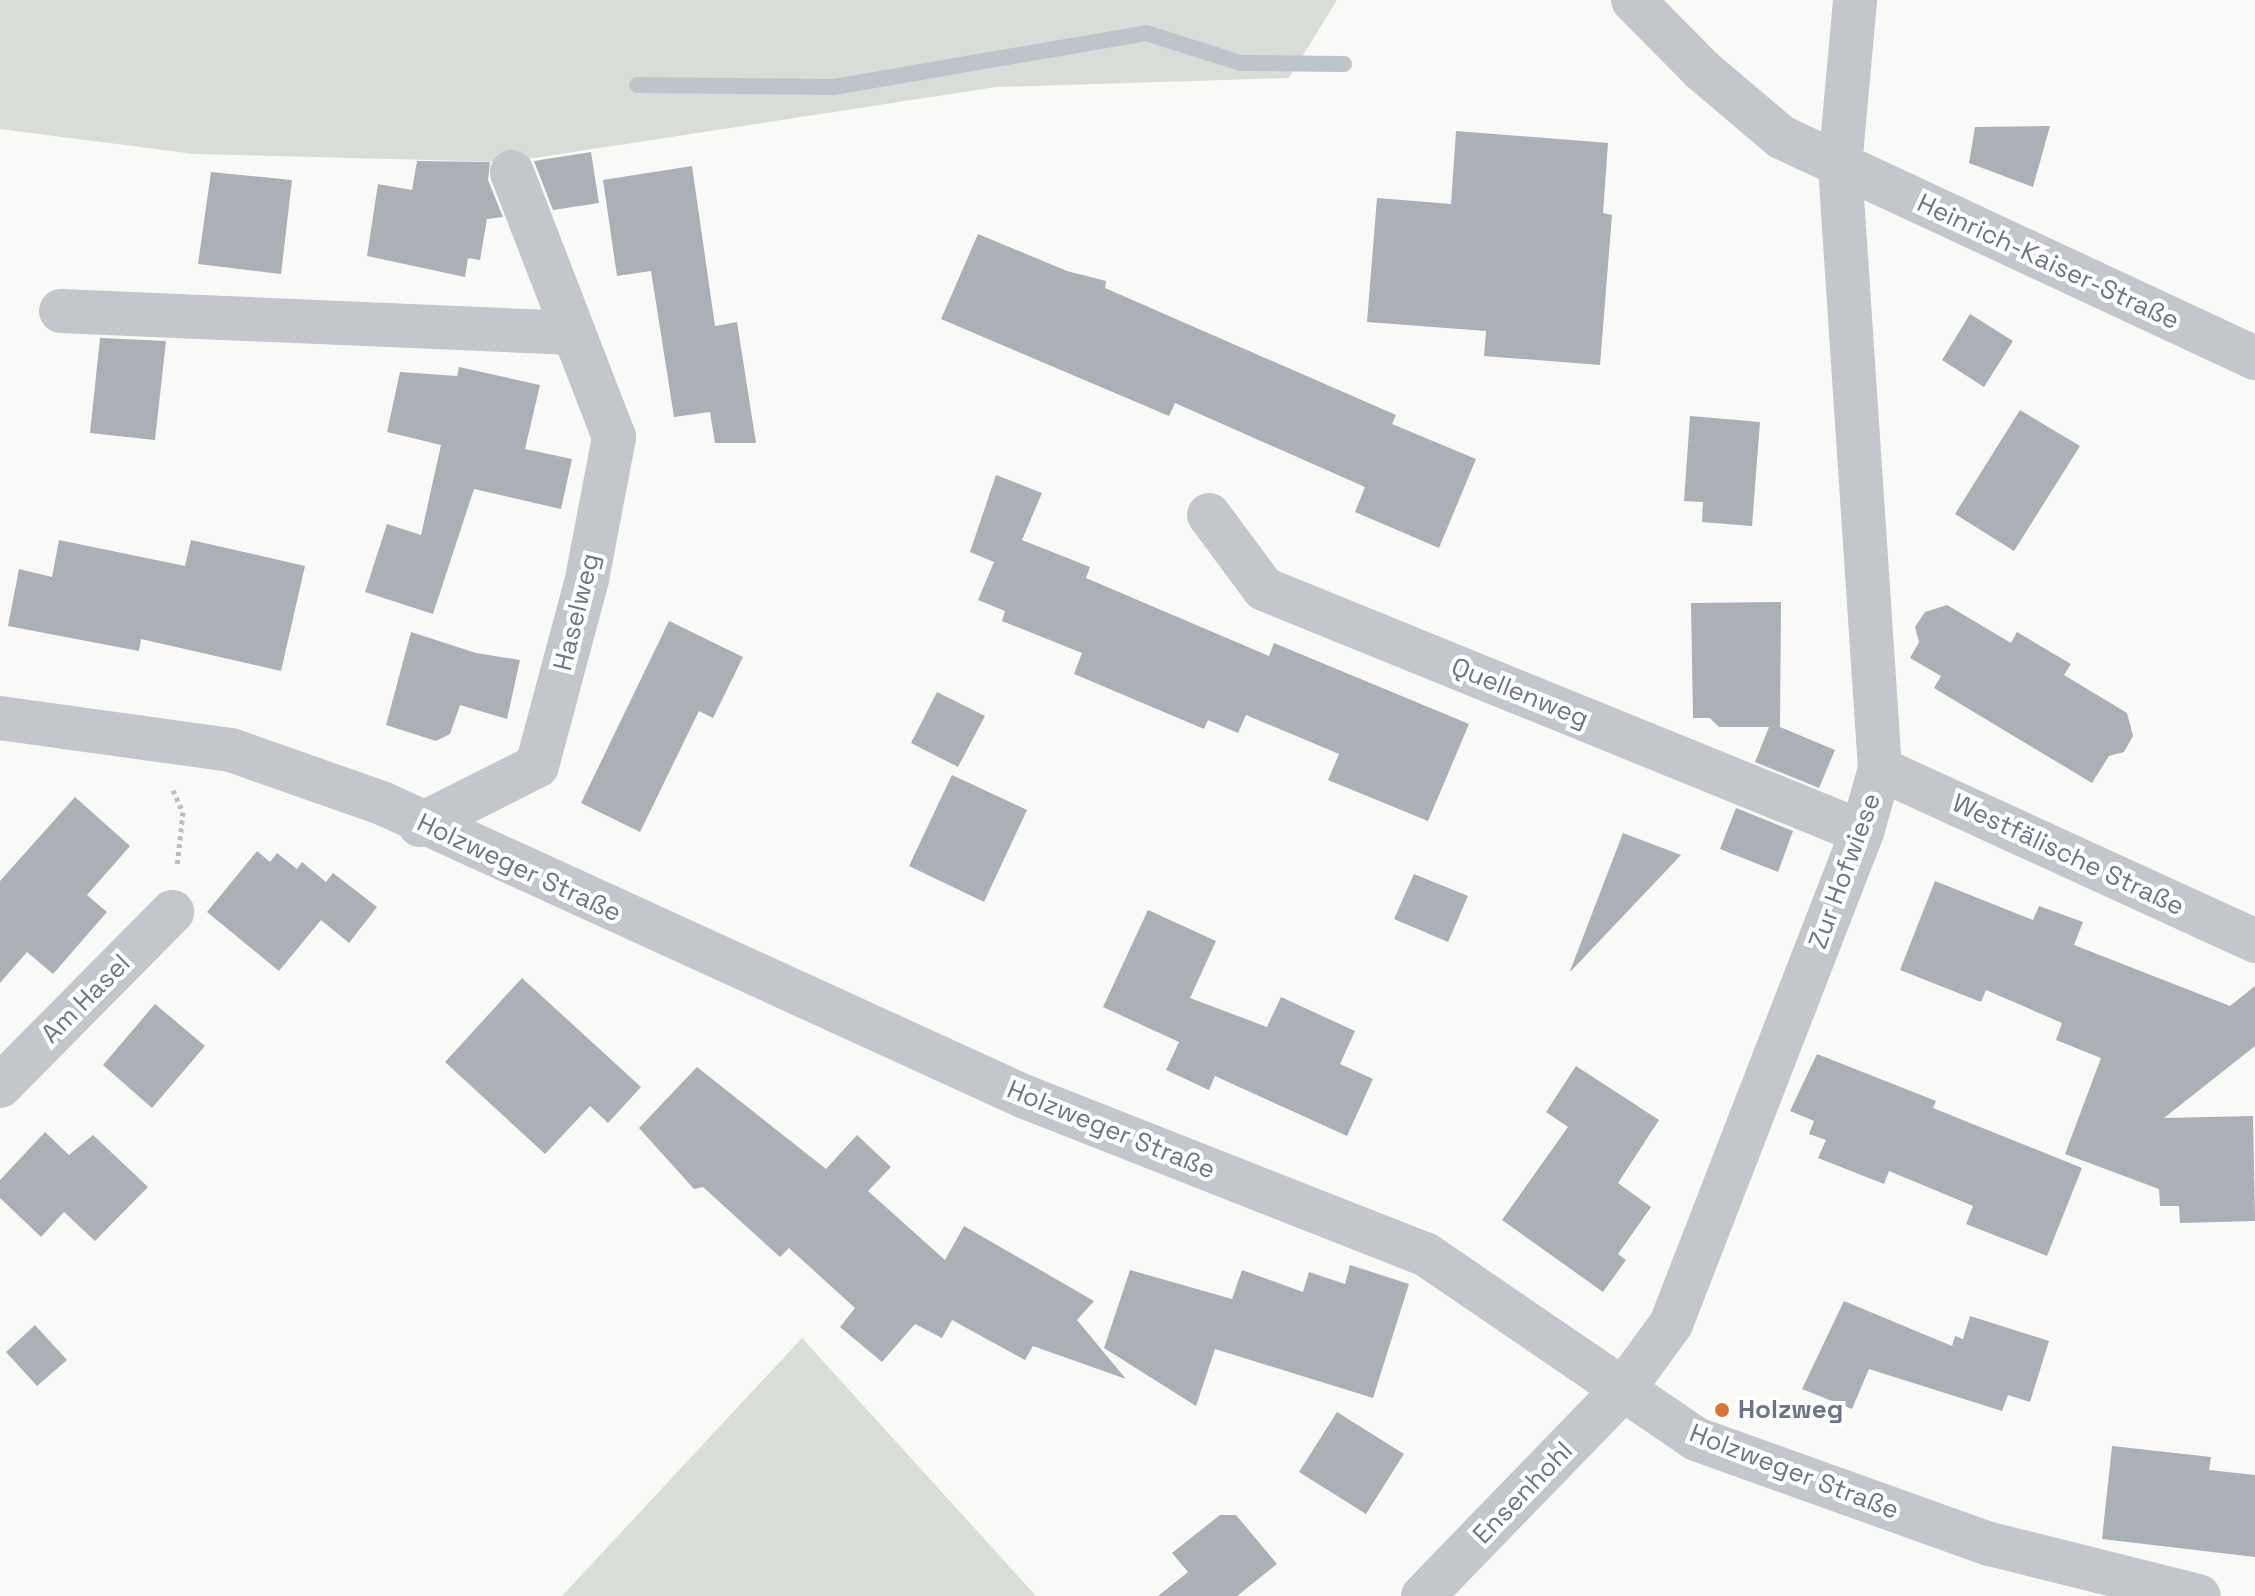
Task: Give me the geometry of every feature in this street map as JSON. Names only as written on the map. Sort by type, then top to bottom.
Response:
[{"type":"street","name":"Heinrich-Kaiser-Straße","points":[[1633,0],[1702,70],[1781,137],[2255,358]]},
{"type":"street","points":[[1840,166],[1855,0]]},
{"type":"street","name":"Zur Hofwiese","points":[[1622,1391],[1671,1324],[1862,832],[1880,769],[1840,166]]},
{"type":"street","name":"Haselweg","points":[[420,825],[537,766],[587,579],[614,437],[512,172]]},
{"type":"street","points":[[61,311],[574,333]]},
{"type":"street","name":"Quellenweg","points":[[1209,515],[1264,589],[1862,832]]},
{"type":"street","name":"Holzweger Straße","points":[[0,718],[231,750],[384,804],[420,825],[1023,1096],[1425,1254],[1696,1439],[1961,1534],[2199,1596]]},
{"type":"street","name":"Westfälische Straße","points":[[1880,769],[2255,941]]},
{"type":"street","name":"Am Hasel","points":[[0,1086],[172,912]]},
{"type":"street","name":"Ensenhohl","points":[[1423,1596],[1622,1391]]},
{"type":"path","points":[[129,738],[165,773],[183,812],[172,912]]},
{"type":"shaded area","points":[[0,0],[1337,0],[1289,78],[996,87],[508,162],[194,154],[0,129]]},
{"type":"shaded area","points":[[802,1338],[1036,1596],[562,1596]]},
{"type":"building","points":[[2050,126],[2033,187],[1969,163],[1975,127]]},
{"type":"building","points":[[1456,131],[1608,143],[1603,213],[1612,215],[1600,365],[1484,356],[1486,331],[1367,322],[1377,198],[1451,204]]},
{"type":"building","points":[[591,152],[599,203],[553,210],[534,161]]},
{"type":"building","points":[[417,161],[490,162],[488,180],[503,217],[487,219],[480,260],[468,258],[465,277],[367,256],[378,184],[412,190]]},
{"type":"building","points":[[692,166],[715,326],[737,322],[756,443],[715,443],[710,412],[674,417],[651,271],[617,276],[603,180]]},
{"type":"building","points":[[211,172],[292,180],[281,274],[198,264]]},
{"type":"building","points":[[978,234],[1067,271],[1106,281],[1105,288],[1396,415],[1392,424],[1476,459],[1439,548],[1355,512],[1365,487],[1175,403],[1169,416],[941,319]]},
{"type":"building","points":[[1970,314],[2013,341],[1984,387],[1942,360]]},
{"type":"building","points":[[100,338],[166,341],[155,440],[90,433]]},
{"type":"building","points":[[459,367],[540,385],[525,449],[572,459],[561,509],[474,489],[433,614],[365,592],[387,524],[421,535],[441,445],[387,432],[400,372],[457,376]]},
{"type":"building","points":[[2020,410],[2080,446],[2014,551],[1955,514]]},
{"type":"building","points":[[1690,416],[1760,422],[1752,526],[1702,522],[1703,502],[1684,501]]},
{"type":"building","points":[[996,475],[1042,493],[1022,540],[1090,567],[1086,578],[1269,656],[1274,643],[1469,724],[1428,821],[1328,780],[1339,754],[1246,715],[1238,733],[1208,720],[1204,729],[1074,674],[1082,653],[1002,621],[1005,611],[978,600],[994,562],[970,552]]},
{"type":"building","points":[[59,540],[185,566],[191,540],[305,566],[281,671],[141,639],[139,651],[8,626],[19,569],[52,577]]},
{"type":"building","points":[[1781,602],[1780,727],[1835,750],[1819,788],[1755,762],[1769,727],[1719,727],[1710,718],[1693,718],[1691,603]]},
{"type":"building","points":[[1947,605],[2011,643],[2017,632],[2071,664],[2064,675],[2127,713],[2133,736],[2124,752],[2109,756],[2092,783],[1934,688],[1941,676],[1910,658],[1919,642],[1915,627],[1925,612]]},
{"type":"building","points":[[669,621],[743,657],[713,718],[699,711],[640,832],[581,803]]},
{"type":"building","points":[[411,632],[476,653],[520,660],[507,719],[460,705],[450,734],[436,741],[386,725]]},
{"type":"building","points":[[937,692],[985,716],[958,767],[911,743]]},
{"type":"building","points":[[952,775],[1027,810],[984,902],[909,866]]},
{"type":"building","points":[[75,797],[130,846],[87,895],[107,912],[53,974],[27,952],[0,983],[0,881]]},
{"type":"building","points":[[1736,808],[1793,831],[1778,872],[1720,849]]},
{"type":"building","points":[[1623,833],[1681,855],[1570,971]]},
{"type":"building","points":[[257,851],[270,862],[277,853],[297,869],[302,862],[326,882],[333,873],[377,907],[349,943],[321,920],[279,971],[207,912]]},
{"type":"building","points":[[1414,874],[1468,896],[1448,942],[1394,919]]},
{"type":"building","points":[[1935,881],[2033,920],[2039,906],[2083,922],[2074,945],[2230,1006],[2255,986],[2255,1046],[2164,1118],[2253,1116],[2255,1221],[2180,1223],[2179,1206],[2160,1206],[2159,1189],[2065,1154],[2101,1058],[2056,1040],[2062,1023],[1986,990],[1981,1002],[1900,970]]},
{"type":"building","points":[[1148,910],[1216,941],[1190,998],[1267,1027],[1281,997],[1355,1031],[1340,1064],[1373,1079],[1347,1136],[1215,1076],[1209,1090],[1166,1070],[1179,1042],[1103,1007]]},
{"type":"building","points":[[522,978],[641,1087],[608,1123],[590,1106],[545,1154],[445,1062]]},
{"type":"building","points":[[155,1004],[205,1046],[152,1108],[103,1065]]},
{"type":"building","points":[[1817,1054],[1936,1101],[1933,1108],[2082,1168],[2047,1256],[1966,1224],[1973,1206],[1889,1171],[1884,1184],[1818,1158],[1826,1140],[1809,1134],[1814,1121],[1790,1111]]},
{"type":"building","points":[[1576,1066],[1659,1120],[1618,1183],[1651,1207],[1618,1254],[1626,1260],[1603,1292],[1502,1220],[1568,1127],[1546,1112]]},
{"type":"building","points":[[697,1067],[826,1169],[857,1135],[891,1167],[868,1191],[945,1260],[964,1226],[1094,1301],[1077,1320],[1126,1379],[1033,1346],[1025,1360],[952,1320],[942,1338],[915,1324],[882,1362],[840,1327],[855,1308],[789,1248],[780,1257],[703,1187],[694,1189],[639,1128]]},
{"type":"building","points":[[45,1132],[69,1155],[93,1135],[148,1187],[95,1241],[64,1212],[41,1237],[0,1198],[0,1180]]},
{"type":"building","points":[[1350,1265],[1409,1284],[1373,1398],[1215,1349],[1196,1406],[1104,1348],[1130,1270],[1232,1299],[1242,1270],[1303,1292],[1309,1272],[1345,1284]]},
{"type":"building","points":[[1844,1301],[1952,1346],[1955,1336],[1963,1339],[1970,1316],[2049,1341],[2030,1402],[2008,1395],[2002,1411],[1869,1369],[1852,1409],[1802,1389]]},
{"type":"building","points":[[35,1325],[67,1360],[37,1386],[6,1352]]},
{"type":"building","points":[[1337,1412],[1404,1454],[1366,1514],[1299,1472]]},
{"type":"building","points":[[2112,1446],[2211,1457],[2209,1470],[2255,1475],[2255,1557],[2102,1539]]},
{"type":"building","points":[[1220,1515],[1236,1515],[1277,1564],[1237,1596],[1158,1596],[1188,1572],[1172,1553]]},
{"type":"waterway","points":[[637,85],[834,87],[1146,33],[1241,63],[1344,64]]},
{"type":"place","name":"Holzweg","points":[[1722,1410]]}]
